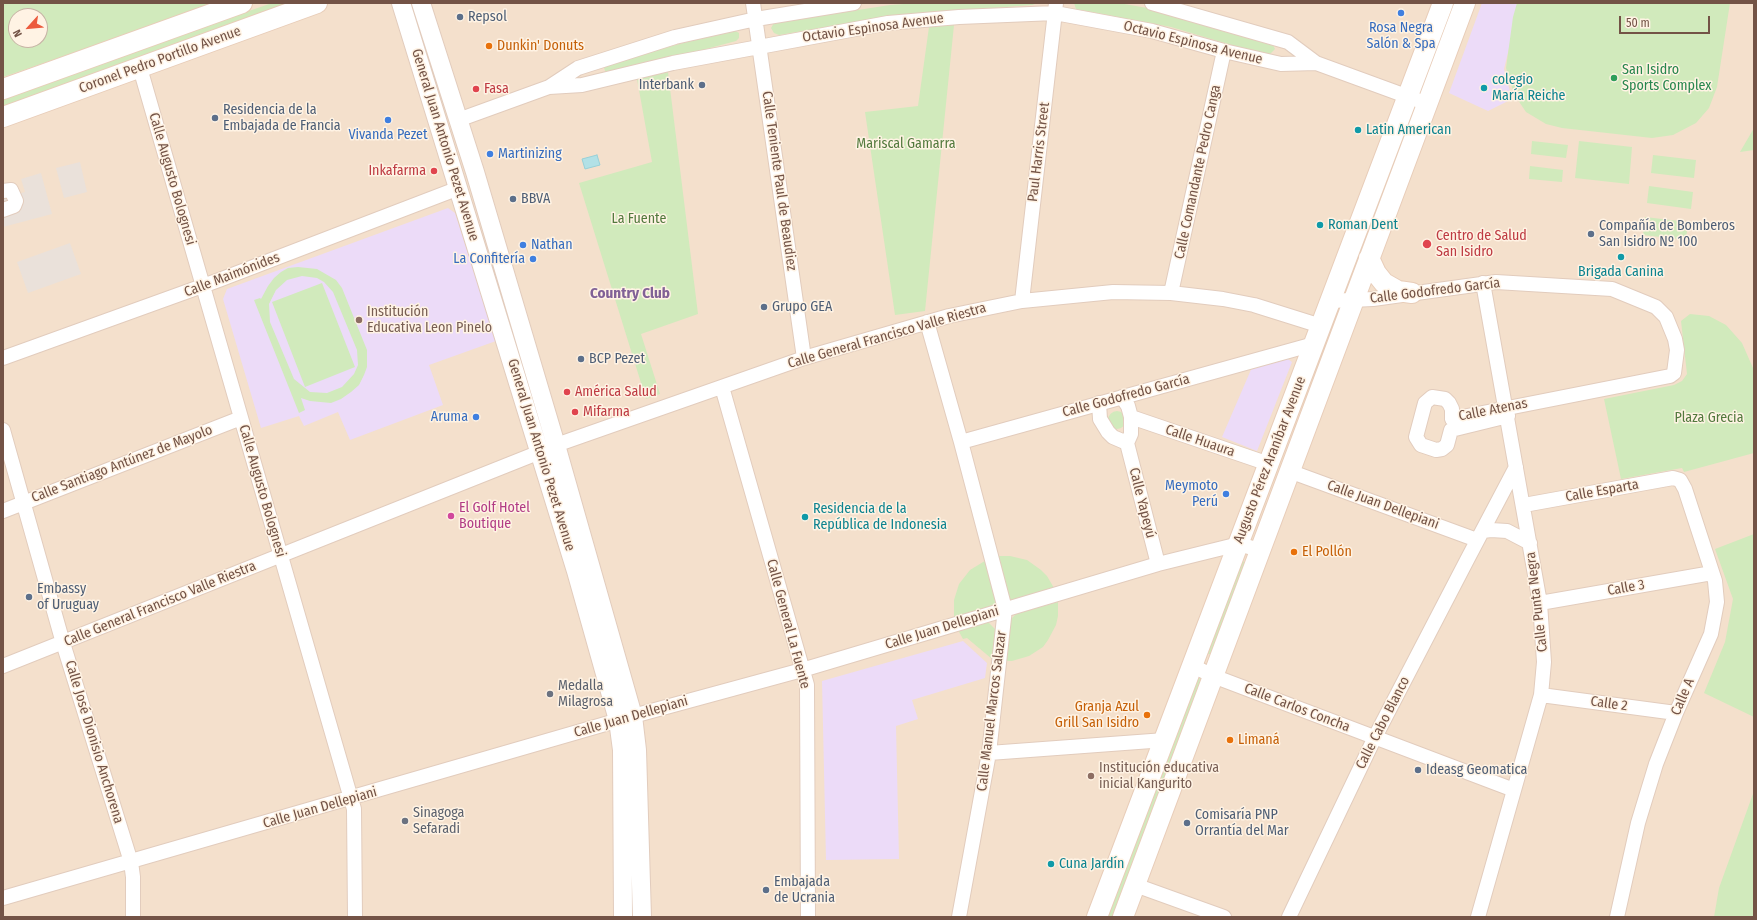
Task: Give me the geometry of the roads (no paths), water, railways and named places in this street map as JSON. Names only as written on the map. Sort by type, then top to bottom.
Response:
[{"type":"main road","name":"Coronel Pedro Portillo Avenue","points":[[3,89],[242,3]]},
{"type":"main road","name":"Coronel Pedro Portillo Avenue","points":[[3,117],[317,3]]},
{"type":"main road","name":"Augusto Pérez Araníbar Avenue","points":[[1097,917],[1443,3]]},
{"type":"main road","name":"Augusto Pérez Araníbar Avenue","points":[[1123,917],[1259,550],[1465,3]]},
{"type":"main road","points":[[1369,258],[1376,273],[1384,283],[1398,291],[1412,293]]},
{"type":"main road","points":[[1146,788],[1168,796]]},
{"type":"street","name":"General Juan Antonio Pezet Avenue","points":[[401,3],[576,571],[637,750],[642,917]]},
{"type":"street","name":"General Juan Antonio Pezet Avenue","points":[[421,3],[458,120],[556,445],[625,718],[622,750],[622,917]]},
{"type":"street","name":"Calle Teniente Paul de Beaudiez","points":[[753,3],[804,358]]},
{"type":"street","name":"Octavio Espinosa Avenue","points":[[458,120],[549,87],[578,68],[602,59],[675,37],[756,19],[854,3]]},
{"type":"street","name":"Octavio Espinosa Avenue","points":[[1152,3],[1288,42],[1316,63],[1428,104]]},
{"type":"street","name":"Octavio Espinosa Avenue","points":[[549,87],[582,85],[673,63],[888,23],[1056,8],[1266,61],[1281,64],[1316,63]]},
{"type":"street","name":"Paul Harris Street","points":[[1022,301],[1056,8]]},
{"type":"street","points":[[1266,61],[1276,55],[1278,44],[1276,38]]},
{"type":"street","name":"Calle Comandante Pedro Canga","points":[[1171,292],[1224,51]]},
{"type":"street","points":[[602,59],[600,63],[600,72],[606,79]]},
{"type":"street","name":"Calle Augusto Bolognesi","points":[[140,68],[202,286],[352,798],[354,809],[355,917]]},
{"type":"street","name":"Calle Maimónides","points":[[3,358],[202,286],[459,188]]},
{"type":"street","points":[[3,191],[12,190],[16,201],[14,206],[3,210]]},
{"type":"street","name":"Calle Godofredo García","points":[[1330,301],[1354,300],[1412,293],[1483,282],[1612,290],[1656,307],[1666,317],[1676,338],[1677,362],[1674,373]]},
{"type":"street","name":"Calle Punta Negra","points":[[1478,917],[1541,695],[1544,662],[1540,603],[1524,505],[1483,282]]},
{"type":"street","name":"Calle General Francisco Valle Riestra","points":[[556,445],[804,358],[949,316],[1022,301],[1113,292],[1171,292],[1254,305],[1318,335]]},
{"type":"street","name":"Calle Manuel Marcos Salazar","points":[[927,322],[961,442],[1005,609],[989,753],[959,917]]},
{"type":"street","name":"Calle Godofredo García","points":[[961,442],[1122,397],[1318,335]]},
{"type":"street","name":"Calle Atenas","points":[[1507,412],[1451,430],[1447,445],[1442,449],[1436,450],[1420,445],[1416,437],[1424,403],[1432,397],[1445,398],[1452,409],[1452,419],[1507,412],[1670,376],[1674,373]]},
{"type":"street","name":"Calle General La Fuente","points":[[722,386],[807,685],[808,917]]},
{"type":"street","name":"Calle Yapeyú","points":[[1122,397],[1128,406],[1131,417],[1131,434],[1127,443],[1158,564]]},
{"type":"street","points":[[1099,403],[1100,419],[1108,432],[1114,437],[1127,443]]},
{"type":"street","name":"Calle Huaura","points":[[1131,417],[1269,464]]},
{"type":"street","name":"Calle Santiago Antúnez de Mayolo","points":[[3,511],[241,418]]},
{"type":"street","name":"Calle José Dionisio Anchorena","points":[[3,430],[25,502],[63,642],[131,862],[133,877],[133,917]]},
{"type":"street","name":"Calle General Francisco Valle Riestra","points":[[3,666],[540,452]]},
{"type":"street","name":"Calle Cabo Blanco","points":[[1289,917],[1375,737],[1516,468]]},
{"type":"street","name":"Calle Juan Dellepiani","points":[[1289,471],[1480,535]]},
{"type":"street","name":"Calle Esparta","points":[[1524,505],[1674,478],[1680,480]]},
{"type":"street","name":"Calle A","points":[[1617,917],[1638,823],[1656,764],[1676,713],[1712,634],[1717,602],[1715,581],[1685,489],[1680,480]]},
{"type":"street","points":[[1480,535],[1491,530],[1507,531],[1530,543]]},
{"type":"street","points":[[1239,544],[1259,550]]},
{"type":"street","name":"Calle Juan Dellepiani","points":[[3,898],[625,718],[802,670],[1158,564],[1239,544]]},
{"type":"street","name":"Calle 3","points":[[1540,603],[1712,573]]},
{"type":"street","name":"Calle Carlos Concha","points":[[1193,666],[1212,676],[1514,790]]},
{"type":"street","name":"Calle 2","points":[[1541,695],[1676,713]]},
{"type":"street","points":[[989,753],[1165,740]]},
{"type":"street","points":[[1135,885],[1224,917]]},
{"type":"water","points":[[597,155],[600,165],[585,169],[582,159]]},
{"type":"place","name":"Rosa Negra Salón & Spa","points":[[1401,13]]},
{"type":"place","name":"Repsol","points":[[460,17]]},
{"type":"place","name":"Dunkin' Donuts","points":[[489,46]]},
{"type":"place","name":"San Isidro Sports Complex","points":[[1614,78]]},
{"type":"place","name":"Interbank","points":[[702,85]]},
{"type":"place","name":"colegio María Reiche","points":[[1484,88]]},
{"type":"place","name":"Fasa","points":[[476,89]]},
{"type":"place","name":"Residencia de la Embajada de Francia","points":[[215,118]]},
{"type":"place","name":"Vivanda Pezet","points":[[388,120]]},
{"type":"place","name":"Latin American","points":[[1358,130]]},
{"type":"place","name":"Martinizing","points":[[490,154]]},
{"type":"place","name":"Inkafarma","points":[[434,171]]},
{"type":"place","name":"BBVA","points":[[513,199]]},
{"type":"place","name":"Roman Dent","points":[[1320,225]]},
{"type":"place","name":"Compañía de Bomberos San Isidro Nº 100","points":[[1591,234]]},
{"type":"place","name":"Centro de Salud San Isidro","points":[[1427,244]]},
{"type":"place","name":"Nathan","points":[[523,245]]},
{"type":"place","name":"Brigada Canina","points":[[1621,257]]},
{"type":"place","name":"La Confitería","points":[[533,259]]},
{"type":"place","name":"Grupo GEA","points":[[764,307]]},
{"type":"place","name":"Institución Educativa Leon Pinelo","points":[[359,320]]},
{"type":"place","name":"BCP Pezet","points":[[581,359]]},
{"type":"place","name":"América Salud","points":[[567,392]]},
{"type":"place","name":"Mifarma","points":[[575,412]]},
{"type":"place","name":"Aruma","points":[[476,417]]},
{"type":"place","name":"Meymoto Perú","points":[[1226,494]]},
{"type":"place","name":"El Golf Hotel Boutique","points":[[451,516]]},
{"type":"place","name":"Residencia de la República de Indonesia","points":[[805,517]]},
{"type":"place","name":"El Pollón","points":[[1294,552]]},
{"type":"place","name":"Embassy of Uruguay","points":[[29,597]]},
{"type":"place","name":"Medalla Milagrosa","points":[[550,694]]},
{"type":"place","name":"Granja Azul Grill San Isidro","points":[[1147,715]]},
{"type":"place","name":"Limaná","points":[[1230,740]]},
{"type":"place","name":"Ideasg Geomatica","points":[[1418,770]]},
{"type":"place","name":"Institución educativa inicial Kangurito","points":[[1091,776]]},
{"type":"place","name":"Sinagoga Sefaradi","points":[[405,821]]},
{"type":"place","name":"Comisaría PNP Orrantía del Mar","points":[[1187,823]]},
{"type":"place","name":"Cuna Jardín","points":[[1051,864]]},
{"type":"place","name":"Embajada de Ucrania","points":[[766,890]]},
{"type":"district","name":"Country Club","points":[[630,294]]},
{"type":"park label","name":"Mariscal Gamarra","points":[[906,144]]},
{"type":"park label","name":"La Fuente","points":[[639,219]]},
{"type":"park label","name":"Plaza Grecia","points":[[1709,418]]}]
